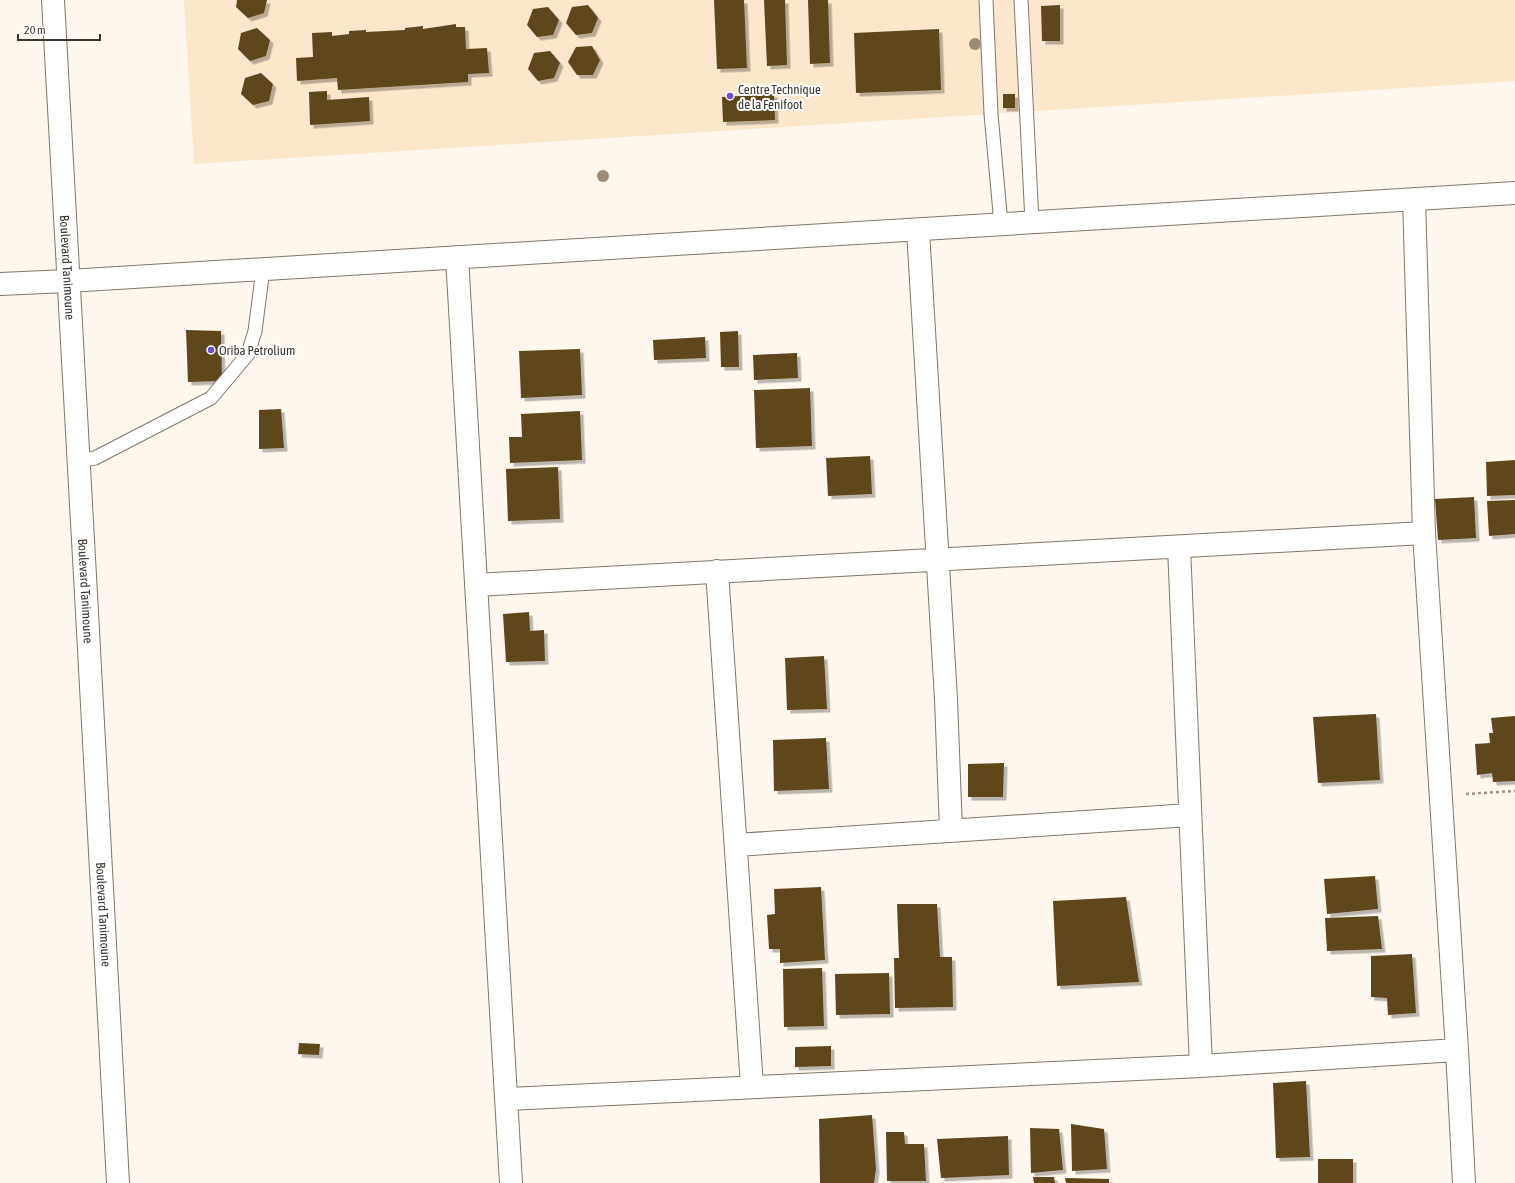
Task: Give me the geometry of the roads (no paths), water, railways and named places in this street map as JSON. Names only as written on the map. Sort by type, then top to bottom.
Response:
[{"type":"street","name":"Boulevard Tanimoune","points":[[53,0],[68,281],[89,624],[118,1183]]},
{"type":"street","points":[[0,284],[1515,193]]},
{"type":"street","points":[[1414,199],[1424,533],[1464,1183]]},
{"type":"street","points":[[918,230],[946,699],[951,831]]},
{"type":"street","points":[[457,257],[511,1183]]},
{"type":"street","points":[[476,585],[1424,533]]},
{"type":"street","points":[[1179,547],[1201,1066]]},
{"type":"street","points":[[717,571],[752,1086]]},
{"type":"street","points":[[736,845],[1190,815]]},
{"type":"street","points":[[506,1099],[752,1086],[1201,1066],[1457,1050]]},
{"type":"lane","points":[[986,0],[991,114],[1001,224]]},
{"type":"lane","points":[[1021,0],[1032,222]]},
{"type":"lane","points":[[79,461],[95,458],[212,398],[248,354],[254,331],[263,269]]},
{"type":"place","name":"Centre Technique de la Fenifoot","points":[[730,96]]},
{"type":"place","name":"Oriba Petrolium","points":[[211,350]]}]
